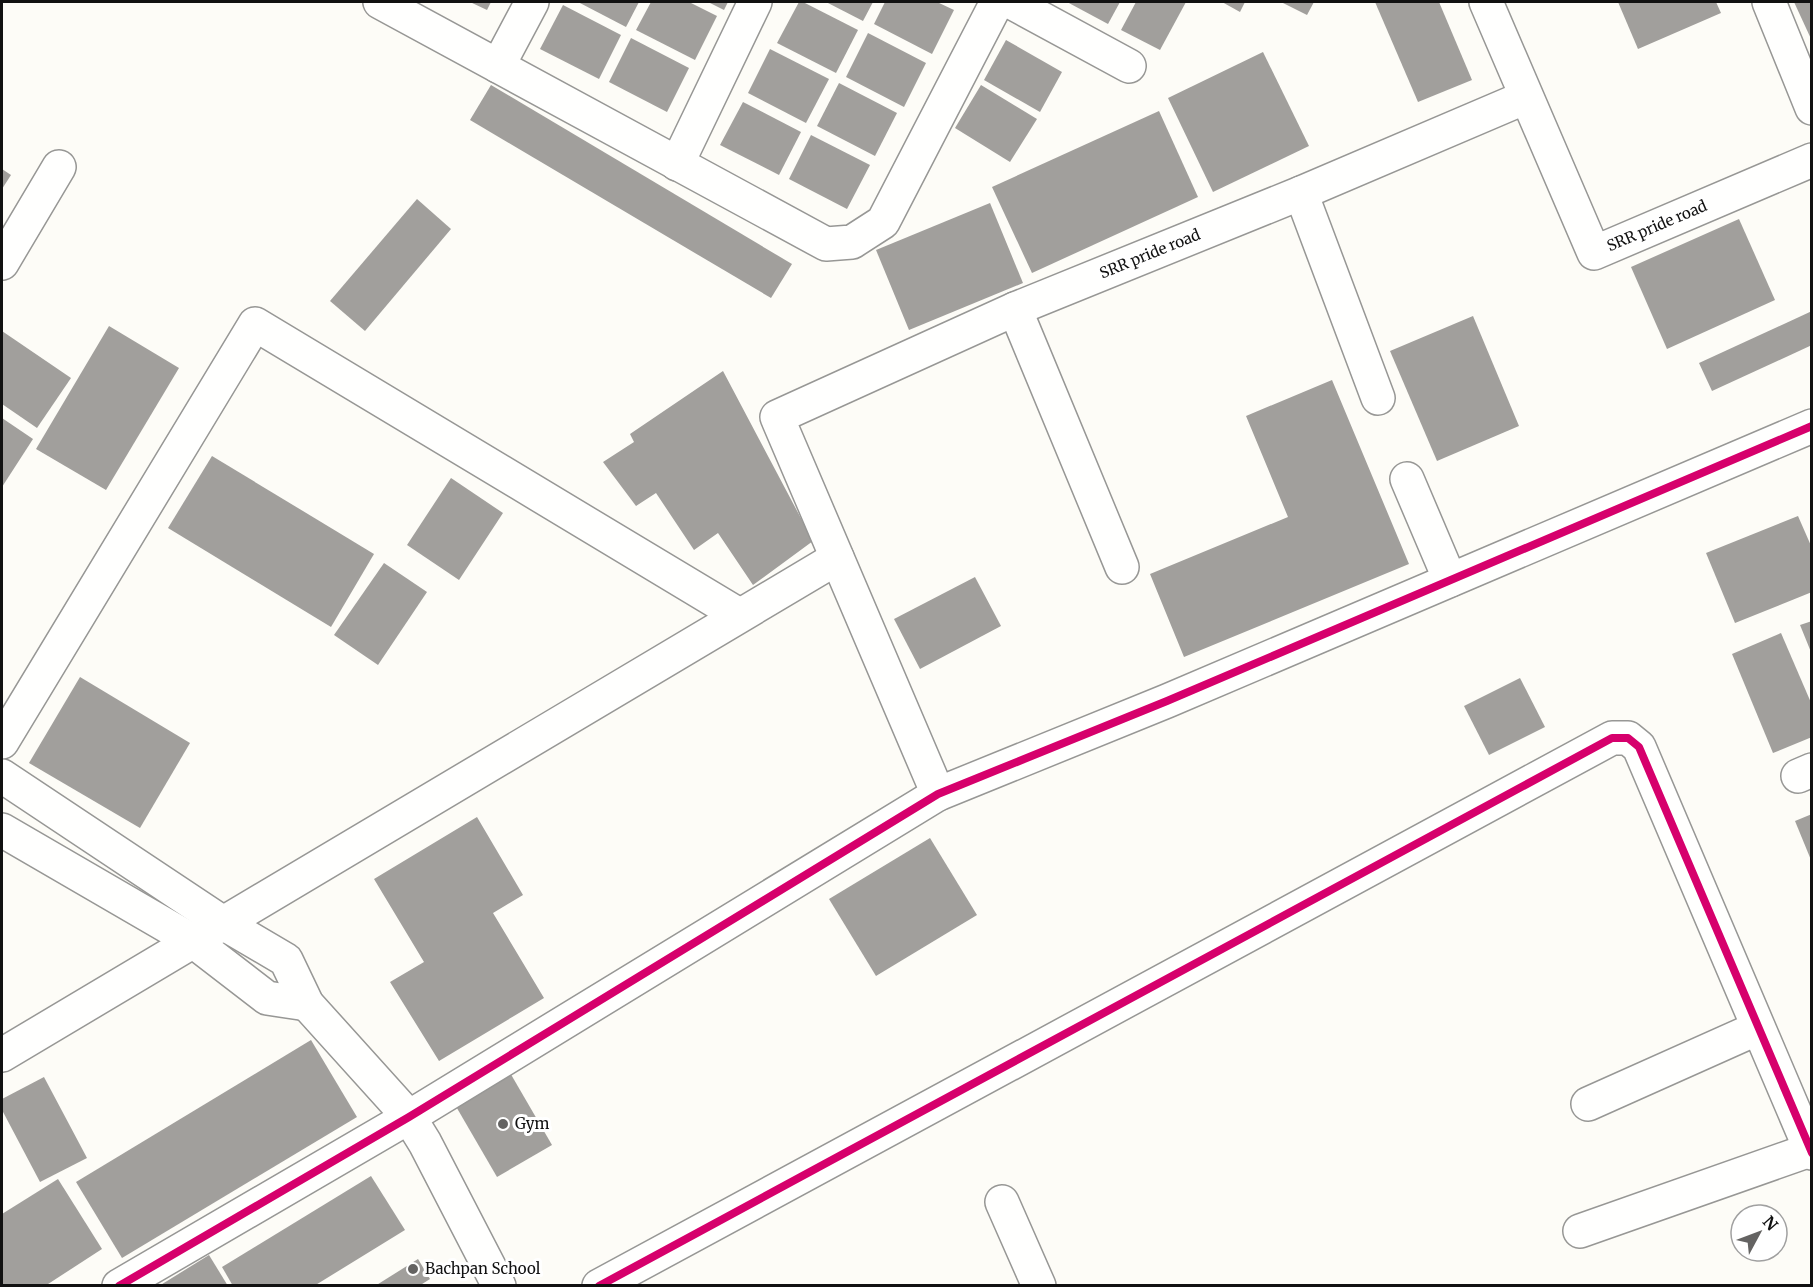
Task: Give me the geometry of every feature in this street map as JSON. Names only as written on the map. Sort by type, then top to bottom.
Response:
[{"type":"street","points":[[380,2],[826,244],[852,242],[883,222],[997,2]]},
{"type":"street","points":[[498,66],[532,2]]},
{"type":"street","points":[[677,164],[755,2]]},
{"type":"street","points":[[1011,2],[1129,66]]},
{"type":"street","name":"SRR pride road","points":[[1486,2],[1593,253],[1812,160]]},
{"type":"street","points":[[1769,2],[1812,108]]},
{"type":"street","name":"SRR pride road","points":[[837,558],[777,417],[1015,309],[1300,193],[1526,97]]},
{"type":"street","points":[[2,263],[59,167]]},
{"type":"street","points":[[1300,193],[1378,398]]},
{"type":"street","points":[[1015,309],[1122,567]]},
{"type":"street","points":[[2,742],[255,324],[740,615]]},
{"type":"street","points":[[120,1286],[409,1117],[938,794],[1167,701],[1812,426]]},
{"type":"street","points":[[1407,479],[1450,580]]},
{"type":"street","points":[[2,1055],[837,558],[938,794]]},
{"type":"street","points":[[599,1286],[1611,738],[1628,738],[1639,747],[1811,1151],[1580,1231]]},
{"type":"street","points":[[2,776],[223,923],[285,960],[307,1004],[409,1117],[500,1286]]},
{"type":"street","points":[[2,830],[193,941],[267,998],[307,1004]]},
{"type":"street","points":[[1588,1104],[1758,1028]]},
{"type":"street","points":[[1002,1202],[1039,1286]]},
{"type":"building","points":[[470,2],[491,2],[487,10]]},
{"type":"building","points":[[578,2],[639,2],[626,27]]},
{"type":"building","points":[[651,2],[689,2],[717,16],[695,60],[636,30]]},
{"type":"building","points":[[708,2],[728,2],[724,10]]},
{"type":"building","points":[[799,2],[858,30],[836,73],[777,43]]},
{"type":"building","points":[[826,2],[873,2],[863,21]]},
{"type":"building","points":[[885,2],[937,2],[954,10],[932,54],[874,24]]},
{"type":"building","points":[[1067,2],[1120,2],[1108,24]]},
{"type":"building","points":[[1136,2],[1186,2],[1160,50],[1121,30]]},
{"type":"building","points":[[1222,2],[1245,2],[1240,12]]},
{"type":"building","points":[[1281,2],[1314,2],[1307,15]]},
{"type":"building","points":[[1375,2],[1439,2],[1472,80],[1418,102]]},
{"type":"building","points":[[1618,2],[1716,2],[1721,13],[1638,49]]},
{"type":"building","points":[[1794,2],[1812,2],[1812,41]]},
{"type":"building","points":[[563,5],[621,35],[599,79],[540,49]]},
{"type":"building","points":[[868,33],[926,63],[904,107],[846,77]]},
{"type":"building","points":[[631,38],[689,68],[667,112],[609,82]]},
{"type":"building","points":[[1006,40],[1062,72],[1040,112],[984,80]]},
{"type":"building","points":[[770,49],[829,79],[806,123],[748,93]]},
{"type":"building","points":[[1263,52],[1309,146],[1213,192],[1168,98]]},
{"type":"building","points":[[839,83],[897,113],[875,156],[817,126]]},
{"type":"building","points":[[491,85],[792,264],[771,298],[470,120]]},
{"type":"building","points":[[981,85],[1037,119],[1010,162],[955,128]]},
{"type":"building","points":[[743,102],[801,132],[779,175],[720,145]]},
{"type":"building","points":[[1159,111],[1198,197],[1032,273],[992,187]]},
{"type":"building","points":[[811,135],[870,165],[847,209],[789,179]]},
{"type":"building","points":[[2,169],[11,175],[2,189]]},
{"type":"building","points":[[417,199],[451,229],[365,331],[330,301]]},
{"type":"building","points":[[990,203],[1023,283],[909,330],[876,250]]},
{"type":"building","points":[[1739,219],[1775,300],[1667,349],[1631,267]]},
{"type":"building","points":[[1812,311],[1812,345],[1712,391],[1699,363]]},
{"type":"building","points":[[1473,316],[1519,426],[1437,461],[1390,351]]},
{"type":"building","points":[[109,326],[179,368],[106,490],[36,449]]},
{"type":"building","points":[[2,331],[71,378],[37,428],[2,404]]},
{"type":"building","points":[[723,371],[813,541],[753,585],[718,533],[694,550],[656,493],[636,506],[603,462],[634,442],[630,434]]},
{"type":"building","points":[[1332,380],[1409,564],[1184,657],[1150,574],[1288,517],[1246,416]]},
{"type":"building","points":[[2,418],[33,439],[2,487]]},
{"type":"building","points":[[212,456],[374,554],[331,627],[168,528]]},
{"type":"building","points":[[451,478],[503,513],[459,580],[407,545]]},
{"type":"building","points":[[1798,516],[1812,548],[1812,592],[1735,623],[1706,553]]},
{"type":"building","points":[[384,563],[427,592],[378,665],[334,635]]},
{"type":"building","points":[[975,577],[1001,626],[920,669],[894,619]]},
{"type":"building","points":[[1812,621],[1812,652],[1811,652],[1800,625]]},
{"type":"building","points":[[1781,633],[1812,705],[1812,737],[1773,753],[1732,654]]},
{"type":"building","points":[[80,677],[190,743],[140,828],[29,763]]},
{"type":"building","points":[[1520,678],[1545,727],[1489,755],[1464,706]]},
{"type":"building","points":[[1812,814],[1812,860],[1811,860],[1795,821]]},
{"type":"building","points":[[477,817],[523,895],[493,913],[544,998],[439,1061],[390,982],[424,962],[374,879]]},
{"type":"building","points":[[930,838],[977,915],[876,976],[829,899]]},
{"type":"building","points":[[311,1040],[357,1117],[122,1258],[76,1182]]},
{"type":"building","name":"Gym","points":[[509,1071],[552,1145],[497,1177],[454,1103]]},
{"type":"building","points":[[44,1077],[87,1158],[40,1182],[2,1110],[2,1099]]},
{"type":"building","points":[[371,1176],[405,1230],[314,1286],[233,1286],[222,1267]]},
{"type":"building","points":[[58,1179],[102,1249],[45,1286],[2,1286],[2,1214]]},
{"type":"building","points":[[209,1255],[228,1286],[159,1286]]},
{"type":"building","name":"Bachpan School","points":[[418,1259],[430,1279],[419,1286],[375,1286]]},
{"type":"cycle path","points":[[119,1286],[409,1117],[938,794],[1167,701],[1812,426]]},
{"type":"cycle path","points":[[599,1286],[1612,738],[1628,738],[1639,747],[1812,1153]]},
{"type":"place","name":"Gym","points":[[503,1124]]},
{"type":"place","name":"Bachpan School","points":[[413,1269]]}]
